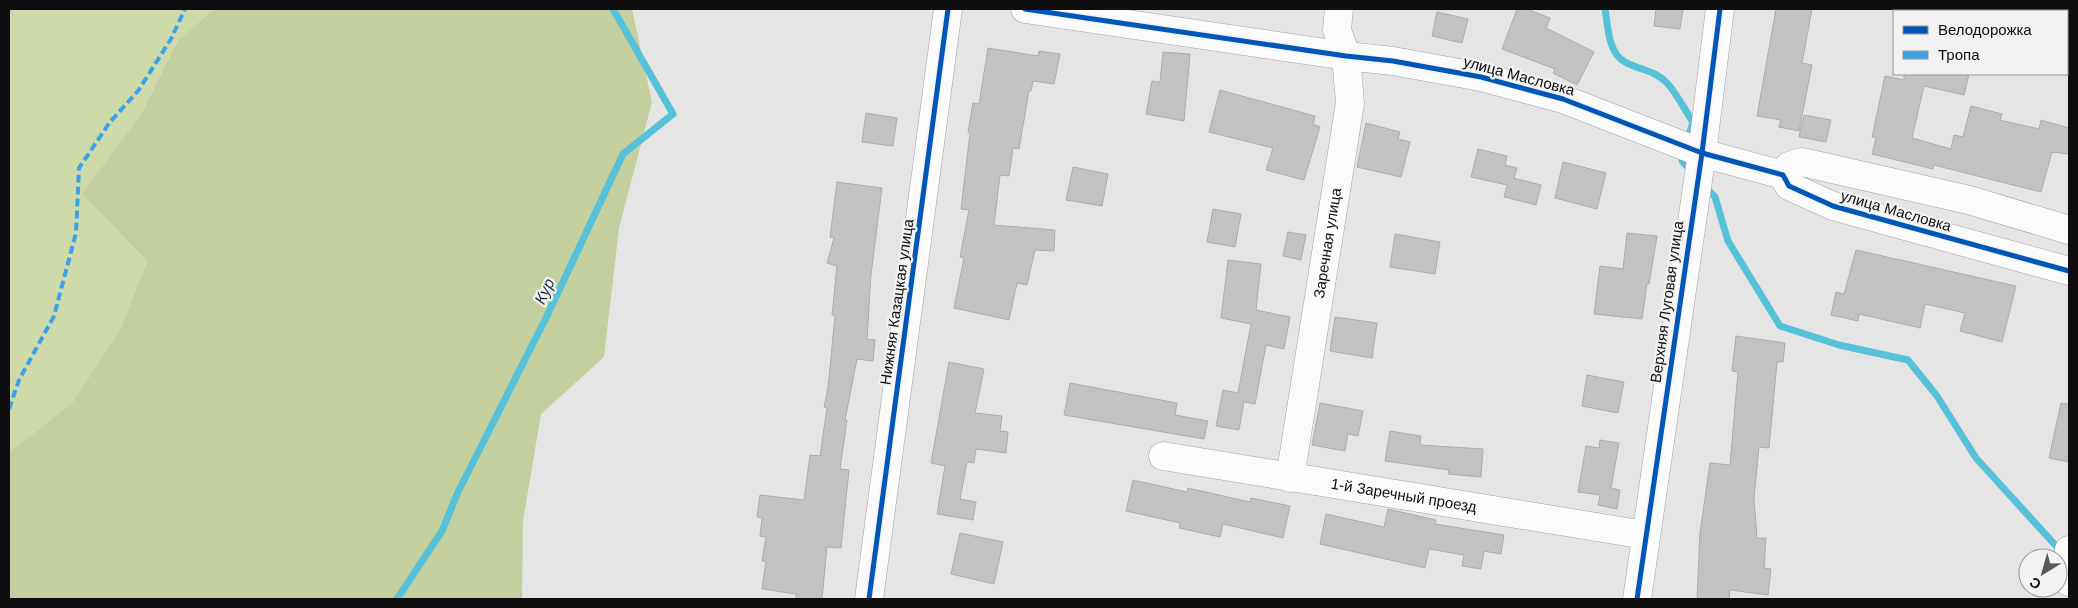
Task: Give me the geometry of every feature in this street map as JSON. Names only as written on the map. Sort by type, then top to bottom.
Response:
[{"type":"street","name":"Нижняя Казацкая улица","points":[[869,599],[948,9]]},
{"type":"street","name":"улица Масловка","points":[[1025,9],[1346,56],[1393,61],[1481,77],[1563,99],[1702,153],[1783,175],[1790,186],[1833,206],[2069,271]]},
{"type":"street","name":"Заречная улица","points":[[1290,478],[1350,103],[1346,56],[1337,30],[1339,9]]},
{"type":"street","name":"Верхняя Луговая улица","points":[[1637,599],[1702,153],[1720,9]]},
{"type":"street","name":"улица Масловка","points":[[1783,175],[1789,166],[1802,162],[1852,171],[1969,200],[2069,230]]},
{"type":"street","name":"1-й Заречный проезд","points":[[1163,456],[1645,535]]},
{"type":"street","points":[[2069,550],[2069,582]]},
{"type":"green space","points":[[9,9],[214,9],[178,40],[140,116],[82,194],[147,261],[121,328],[72,403],[9,453]]},
{"type":"green space","points":[[214,9],[632,9],[652,102],[619,228],[604,357],[541,414],[523,521],[522,599],[9,599],[9,453],[72,403],[121,328],[147,261],[82,194],[140,116],[178,40]]},
{"type":"building","points":[[1517,9],[1527,9],[1550,18],[1546,28],[1594,52],[1577,85],[1553,73],[1555,69],[1502,49]]},
{"type":"building","points":[[1656,9],[1683,9],[1680,29],[1654,26]]},
{"type":"building","points":[[1776,9],[1812,9],[1802,63],[1812,65],[1799,131],[1779,127],[1781,120],[1757,116]]},
{"type":"building","points":[[1437,12],[1468,19],[1462,43],[1432,36]]},
{"type":"building","points":[[988,48],[1038,56],[1039,51],[1060,54],[1054,84],[1033,81],[1031,91],[1029,91],[1019,149],[1013,148],[1009,176],[1000,175],[994,225],[1055,230],[1054,251],[1035,250],[1027,285],[1017,283],[1009,320],[954,308],[964,258],[960,257],[969,210],[961,209],[970,133],[968,132],[973,103],[979,104]]},
{"type":"building","points":[[1163,52],[1190,54],[1184,121],[1146,114],[1152,81],[1160,82]]},
{"type":"building","points":[[1904,75],[1969,75],[1964,95],[1924,86],[1912,138],[1951,149],[1954,135],[1963,137],[1971,106],[2002,114],[2000,120],[2039,129],[2041,120],[2069,128],[2069,154],[2052,152],[2041,192],[1934,165],[1933,169],[1872,154],[1876,138],[1872,137],[1885,76],[1904,80]]},
{"type":"building","points":[[1220,90],[1315,116],[1313,124],[1320,127],[1304,180],[1266,170],[1273,148],[1209,132]]},
{"type":"building","points":[[866,113],[897,118],[893,146],[862,142]]},
{"type":"building","points":[[1804,115],[1831,120],[1826,142],[1799,137]]},
{"type":"building","points":[[1366,123],[1400,132],[1398,139],[1410,142],[1401,177],[1357,167]]},
{"type":"building","points":[[1478,149],[1507,156],[1505,165],[1517,168],[1514,178],[1541,185],[1536,205],[1504,197],[1507,185],[1471,177]]},
{"type":"building","points":[[1563,162],[1606,173],[1597,209],[1555,198]]},
{"type":"building","points":[[1073,167],[1108,174],[1102,206],[1066,200]]},
{"type":"building","points":[[837,182],[882,188],[871,275],[867,339],[875,340],[873,361],[857,359],[845,420],[847,420],[840,469],[849,470],[841,548],[827,547],[822,599],[796,599],[796,594],[762,589],[766,561],[762,561],[766,537],[760,536],[762,518],[757,517],[760,495],[804,500],[810,455],[820,456],[827,408],[824,407],[828,388],[835,315],[832,315],[837,266],[827,263],[834,238],[830,237]]},
{"type":"building","points":[[1213,209],[1241,214],[1235,247],[1207,242]]},
{"type":"building","points":[[1288,232],[1306,235],[1301,260],[1283,256]]},
{"type":"building","points":[[1627,233],[1657,236],[1642,319],[1594,314],[1600,266],[1623,269]]},
{"type":"building","points":[[1395,234],[1440,242],[1435,274],[1390,267]]},
{"type":"building","points":[[1856,250],[2016,286],[2002,342],[1960,331],[1965,313],[1925,304],[1920,328],[1859,314],[1858,321],[1831,315],[1836,292],[1844,294]]},
{"type":"building","points":[[1228,260],[1261,264],[1256,310],[1290,317],[1284,349],[1266,345],[1255,404],[1244,402],[1239,430],[1216,426],[1223,390],[1238,393],[1251,324],[1221,318]]},
{"type":"building","points":[[1335,317],[1377,323],[1372,358],[1330,351]]},
{"type":"building","points":[[1736,336],[1785,343],[1783,362],[1777,362],[1769,448],[1759,447],[1754,498],[1757,538],[1766,538],[1764,568],[1771,569],[1768,595],[1730,590],[1729,599],[1697,599],[1700,533],[1710,463],[1730,465],[1738,372],[1732,371]]},
{"type":"building","points":[[949,362],[984,369],[975,413],[1002,416],[1000,431],[1008,432],[1006,453],[976,449],[974,463],[967,462],[960,499],[976,502],[973,520],[937,514],[945,466],[931,463]]},
{"type":"building","points":[[1587,375],[1624,382],[1618,413],[1582,406]]},
{"type":"building","points":[[1070,383],[1177,403],[1175,415],[1208,421],[1204,439],[1064,415]]},
{"type":"building","points":[[1320,403],[1363,411],[1358,436],[1348,434],[1345,451],[1312,445]]},
{"type":"building","points":[[2061,403],[2069,404],[2069,462],[2049,458]]},
{"type":"building","points":[[1390,431],[1421,436],[1420,445],[1483,449],[1481,477],[1448,474],[1449,470],[1385,461]]},
{"type":"building","points":[[1600,440],[1619,443],[1611,488],[1620,490],[1617,509],[1598,505],[1600,495],[1578,492],[1586,446],[1599,448]]},
{"type":"building","points":[[1133,480],[1187,492],[1188,488],[1250,502],[1251,498],[1290,506],[1283,538],[1223,524],[1220,537],[1179,528],[1180,523],[1126,511]]},
{"type":"building","points":[[1388,509],[1436,520],[1435,524],[1504,535],[1501,554],[1484,551],[1481,569],[1462,566],[1464,555],[1429,549],[1425,568],[1320,544],[1326,514],[1384,527]]},
{"type":"building","points":[[960,533],[1003,542],[994,584],[951,574]]},
{"type":"waterway","name":"Кур","points":[[397,599],[442,531],[458,492],[547,316],[623,154],[673,114],[613,9]]},
{"type":"waterway","points":[[1605,9],[1612,46],[1619,58],[1662,79],[1671,87],[1681,102],[1693,122],[1687,142]]},
{"type":"waterway","points":[[1685,152],[1682,161],[1692,172]]},
{"type":"waterway","points":[[1704,186],[1715,197],[1728,241],[1780,326],[1839,345],[1908,360],[1937,396],[1976,458],[2057,547]]},
{"type":"marked path","points":[[9,409],[19,380],[54,316],[76,233],[79,168],[110,122],[138,91],[171,39],[185,9]]},
{"type":"cycle path","points":[[869,599],[948,9]]},
{"type":"cycle path","points":[[1025,9],[1346,56],[1393,61],[1481,77],[1563,99],[1702,153],[1783,175],[1789,186],[1833,206],[2069,271]]},
{"type":"cycle path","points":[[1637,599],[1702,153],[1720,9]]}]
